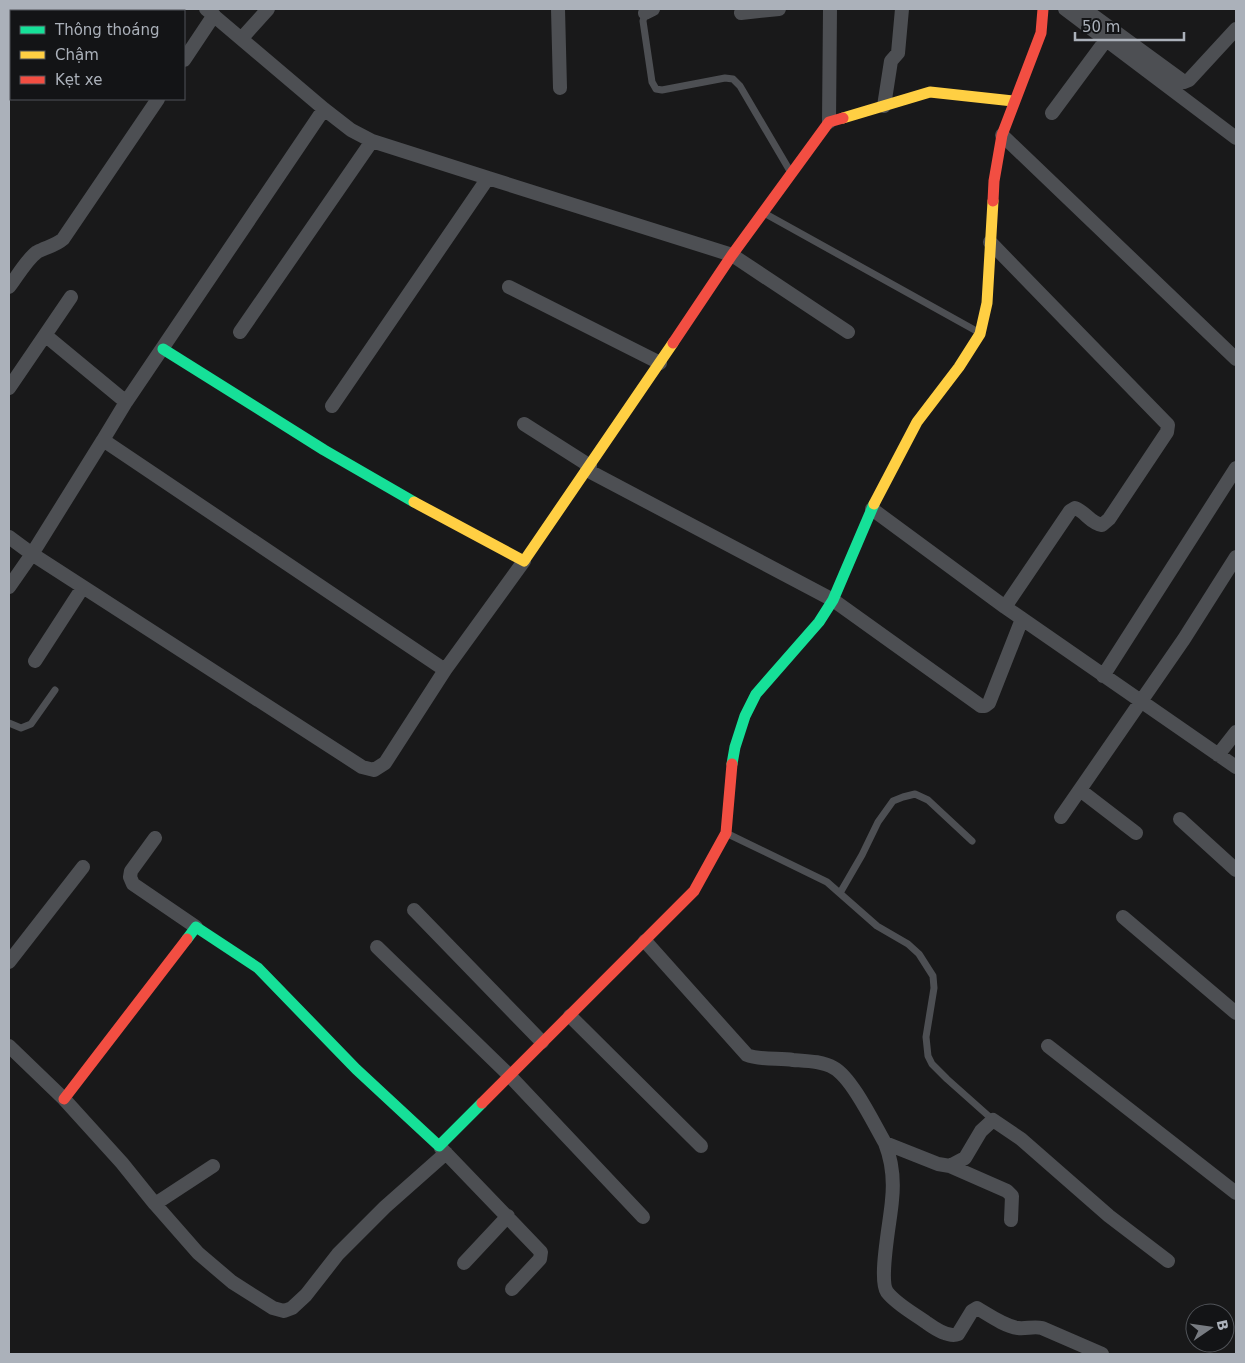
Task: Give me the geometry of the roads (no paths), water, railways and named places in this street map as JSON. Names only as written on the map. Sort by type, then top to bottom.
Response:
[{"type":"street","points":[[242,38],[268,9]]},
{"type":"street","points":[[558,9],[560,88]]},
{"type":"street","points":[[741,13],[779,9]]},
{"type":"street","points":[[830,9],[830,122]]},
{"type":"street","points":[[884,106],[891,61],[898,53],[902,9]]},
{"type":"street","points":[[9,1046],[64,1099],[122,1163],[154,1204],[198,1253],[232,1282],[273,1308],[284,1311],[292,1308],[306,1294],[338,1254],[443,1150],[509,1075],[694,891],[718,850],[726,833],[730,776],[735,747],[745,716],[756,694],[819,622],[833,600],[872,509],[917,422],[959,366],[980,334],[987,303],[994,181],[1002,135],[1013,101],[1041,33],[1043,9]]},
{"type":"street","points":[[1064,9],[1236,138]]},
{"type":"street","points":[[1084,9],[1184,82],[1189,80],[1236,30]]},
{"type":"street","points":[[185,58],[210,12],[351,130],[372,140],[732,255],[848,332]]},
{"type":"street","points":[[1052,113],[1106,40]]},
{"type":"street","points":[[9,537],[32,554],[362,767],[374,770],[385,763],[445,670],[589,468],[732,255],[830,122],[930,92],[1013,101]]},
{"type":"street","points":[[9,288],[37,252],[56,245],[63,239],[157,100]]},
{"type":"street","points":[[9,587],[32,554],[126,402],[324,109]]},
{"type":"street","points":[[1002,135],[1236,359]]},
{"type":"street","points":[[240,332],[372,140]]},
{"type":"street","points":[[332,406],[488,178]]},
{"type":"street","points":[[990,242],[1168,425],[1167,432],[1109,520],[1102,525],[1094,524],[1081,510],[1075,508],[1070,511],[1005,607]]},
{"type":"street","points":[[510,287],[660,363]]},
{"type":"street","points":[[9,388],[71,297]]},
{"type":"street","points":[[45,336],[126,402]]},
{"type":"street","points":[[163,349],[324,450],[427,509],[524,561]]},
{"type":"street","points":[[524,424],[589,468],[833,600],[981,706],[985,706],[988,703],[1022,619]]},
{"type":"street","points":[[103,440],[445,670]]},
{"type":"street","points":[[1103,676],[1236,468]]},
{"type":"street","points":[[872,509],[1005,607],[1236,767]]},
{"type":"street","points":[[1061,817],[1142,702],[1236,557]]},
{"type":"street","points":[[35,661],[83,587]]},
{"type":"street","points":[[1218,755],[1236,732]]},
{"type":"street","points":[[1080,790],[1136,833]]},
{"type":"street","points":[[1180,819],[1236,870]]},
{"type":"street","points":[[155,838],[131,871],[132,884],[258,968],[356,1069],[443,1150],[508,1216],[542,1255],[540,1260],[512,1289]]},
{"type":"street","points":[[9,962],[83,867]]},
{"type":"street","points":[[414,910],[542,1042]]},
{"type":"street","points":[[1123,917],[1236,1013]]},
{"type":"street","points":[[64,1099],[196,927]]},
{"type":"street","points":[[645,941],[747,1055],[754,1058],[818,1062],[840,1071],[847,1079],[885,1143],[892,1172],[892,1200],[884,1275],[886,1291],[895,1300],[933,1328],[952,1336],[958,1334],[972,1311],[977,1308],[1011,1326],[1042,1328],[1099,1354]]},
{"type":"street","points":[[377,948],[509,1075],[643,1217]]},
{"type":"street","points":[[570,1016],[701,1146]]},
{"type":"street","points":[[1048,1046],[1236,1193]]},
{"type":"street","points":[[950,1166],[965,1158],[981,1131],[993,1120],[1021,1139],[1109,1216],[1168,1261]]},
{"type":"street","points":[[885,1143],[938,1164],[950,1166],[1007,1191],[1012,1196],[1011,1220]]},
{"type":"street","points":[[154,1204],[213,1166]]},
{"type":"street","points":[[464,1263],[508,1216]]},
{"type":"lane","points":[[649,11],[643,21],[652,82],[656,89],[662,90],[724,78],[733,79],[740,86],[791,173]]},
{"type":"lane","points":[[764,213],[980,334]]},
{"type":"lane","points":[[9,723],[21,728],[31,724],[55,690]]},
{"type":"lane","points":[[840,893],[878,822],[893,801],[903,797],[915,794],[928,800],[972,841]]},
{"type":"lane","points":[[726,833],[828,882],[877,926],[908,944],[919,954],[933,976],[934,988],[926,1037],[928,1056],[932,1064],[947,1079],[993,1120]]}]
